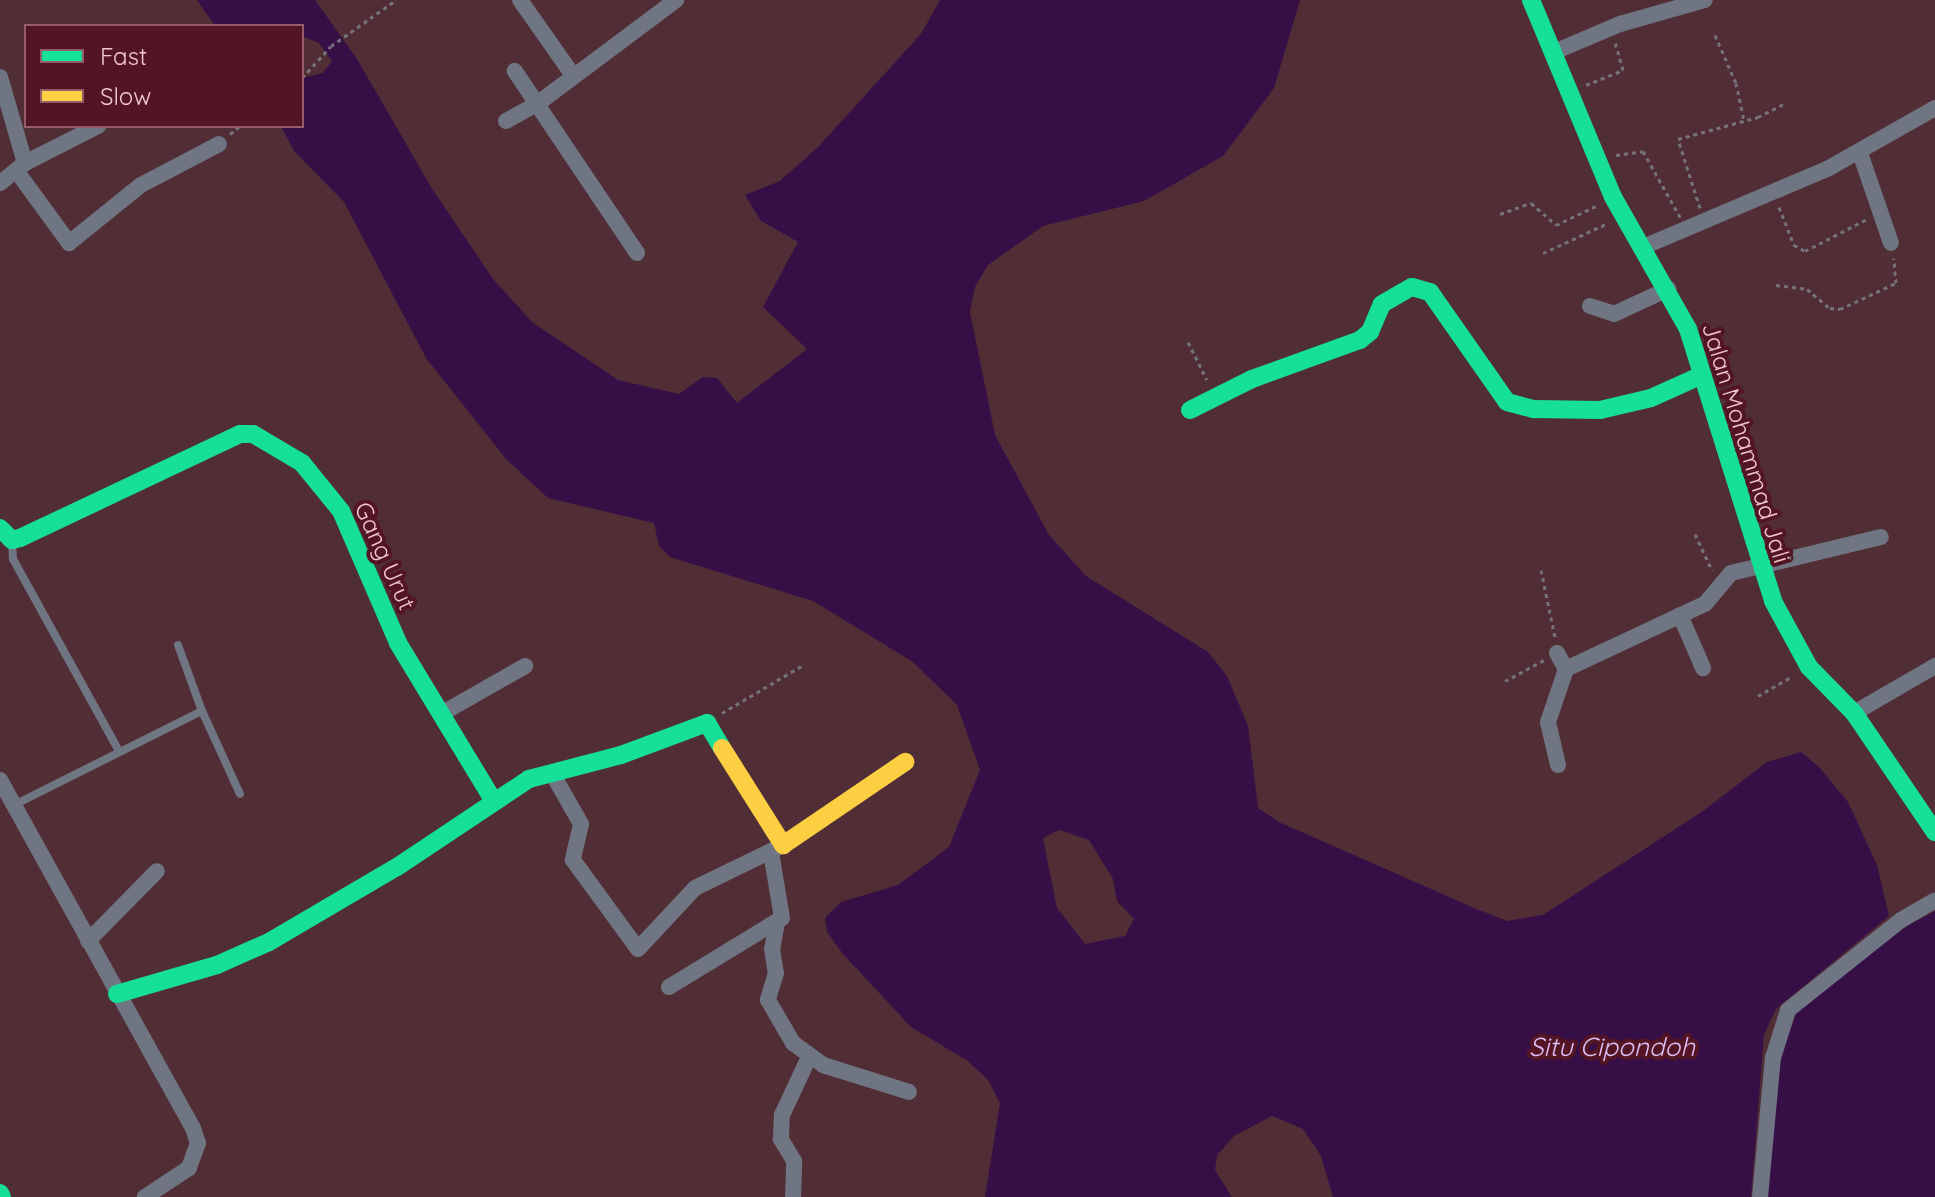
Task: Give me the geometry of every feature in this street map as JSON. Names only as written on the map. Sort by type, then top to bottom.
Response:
[{"type":"street","points":[[520,0],[572,74]]},
{"type":"street","points":[[506,121],[537,104],[572,74],[676,0]]},
{"type":"street","name":"Jalan Mohammad Jali","points":[[1531,0],[1613,197],[1668,289],[1702,375],[1757,565],[1809,667],[1854,713],[1935,832]]},
{"type":"street","points":[[1554,52],[1610,28],[1705,0]]},
{"type":"street","points":[[515,71],[637,253]]},
{"type":"street","points":[[0,77],[21,168],[69,243],[141,185],[219,144]]},
{"type":"street","points":[[1643,247],[1860,153],[1935,108]]},
{"type":"street","points":[[0,183],[89,128]]},
{"type":"street","points":[[1860,153],[1891,243]]},
{"type":"street","points":[[1190,410],[1360,340],[1370,332],[1382,304],[1412,287],[1433,296],[1498,396],[1519,406],[1600,410],[1651,398],[1702,375]]},
{"type":"street","points":[[1590,306],[1614,314],[1668,289]]},
{"type":"street","name":"Gang Urut","points":[[6,534],[240,434],[253,434],[272,450],[302,463],[335,502],[398,643],[493,800]]},
{"type":"street","points":[[1558,765],[1548,722],[1566,669],[1716,596],[1719,583],[1757,565],[1881,537]]},
{"type":"street","points":[[1680,615],[1703,668]]},
{"type":"street","points":[[1557,653],[1566,669]]},
{"type":"street","points":[[441,714],[525,666]]},
{"type":"street","points":[[1854,713],[1935,666]]},
{"type":"street","points":[[117,994],[217,965],[269,942],[427,849],[493,800],[552,773],[621,755],[707,723],[777,849],[785,912],[777,922],[669,987]]},
{"type":"street","points":[[552,773],[581,824],[573,860],[638,949],[695,888],[777,849],[905,762]]},
{"type":"street","points":[[0,780],[198,1143],[189,1168],[145,1197]]},
{"type":"street","points":[[88,941],[157,871]]},
{"type":"street","points":[[1760,1197],[1780,1023],[1808,990],[1901,920],[1935,900]]},
{"type":"street","points":[[777,922],[772,949],[776,973],[768,1000],[793,1043],[809,1057],[909,1092]]},
{"type":"street","points":[[793,1197],[794,1161],[781,1139],[782,1115],[809,1057]]},
{"type":"lane","points":[[6,534],[13,559],[119,751]]},
{"type":"lane","points":[[178,645],[202,711],[240,794]]},
{"type":"lane","points":[[14,805],[202,711]]},
{"type":"path","points":[[304,76],[331,46],[396,0]]},
{"type":"path","points":[[1568,91],[1623,70],[1610,28]]},
{"type":"path","points":[[1715,35],[1736,83],[1744,121]]},
{"type":"path","points":[[1704,219],[1678,139],[1744,121],[1786,103]]},
{"type":"path","points":[[1597,162],[1636,148],[1643,151],[1686,227]]},
{"type":"path","points":[[1773,192],[1799,250],[1881,211]]},
{"type":"path","points":[[1500,214],[1531,203],[1556,225],[1613,197]]},
{"type":"path","points":[[1543,253],[1623,215]]},
{"type":"path","points":[[1776,285],[1807,289],[1830,308],[1840,309],[1896,283],[1891,243]]},
{"type":"path","points":[[1188,342],[1216,398]]},
{"type":"path","points":[[1695,534],[1719,583]]},
{"type":"path","points":[[1505,681],[1557,653],[1541,570]]},
{"type":"path","points":[[707,723],[805,664]]},
{"type":"path","points":[[1758,696],[1809,667]]},
{"type":"water","name":"Situ Cipondoh","points":[[197,0],[315,0],[357,59],[431,187],[493,279],[532,322],[618,380],[679,394],[703,377],[717,378],[737,403],[807,349],[763,307],[798,242],[761,221],[745,195],[780,181],[818,147],[921,34],[940,0],[1300,0],[1274,88],[1223,156],[1144,201],[1043,226],[988,265],[975,287],[970,312],[995,435],[1049,535],[1086,576],[1208,652],[1227,676],[1248,726],[1258,808],[1279,822],[1474,908],[1507,921],[1543,915],[1703,811],[1767,762],[1801,752],[1819,767],[1848,802],[1877,865],[1889,916],[1776,1009],[1764,1035],[1751,1197],[1333,1197],[1321,1156],[1303,1129],[1272,1116],[1234,1136],[1217,1155],[1215,1170],[1232,1197],[985,1197],[1000,1103],[988,1080],[968,1061],[911,1027],[843,954],[827,932],[825,918],[841,902],[898,885],[949,847],[980,770],[957,705],[913,662],[813,601],[670,557],[659,546],[654,523],[548,498],[506,459],[426,358],[344,202],[294,151],[282,128],[304,128],[304,78],[323,73],[332,61],[319,43],[304,37],[304,24],[214,24]],"holes":[[[1059,830],[1089,840],[1113,879],[1117,901],[1134,919],[1125,936],[1085,944],[1057,908],[1043,838]]]},
{"type":"water","points":[[1935,911],[1935,1197],[1767,1197],[1778,1064],[1798,1008],[1896,932]]},
{"type":"traffic: fast","points":[[1531,0],[1613,197],[1688,329],[1773,601],[1809,667],[1854,713],[1935,832]]},
{"type":"traffic: fast","points":[[1190,410],[1252,379],[1360,340],[1370,332],[1382,304],[1412,287],[1430,292],[1507,402],[1534,409],[1600,410],[1651,398],[1702,375]]},
{"type":"traffic: fast","points":[[0,528],[12,540],[20,538],[240,434],[253,434],[302,463],[341,511],[398,643],[493,800]]},
{"type":"traffic: fast","points":[[117,994],[217,965],[269,942],[397,867],[529,779],[621,755],[707,723],[722,748]]},
{"type":"traffic: fast","points":[[0,1193],[2,1197]]},
{"type":"traffic: slow","points":[[722,748],[783,845],[905,762]]}]
